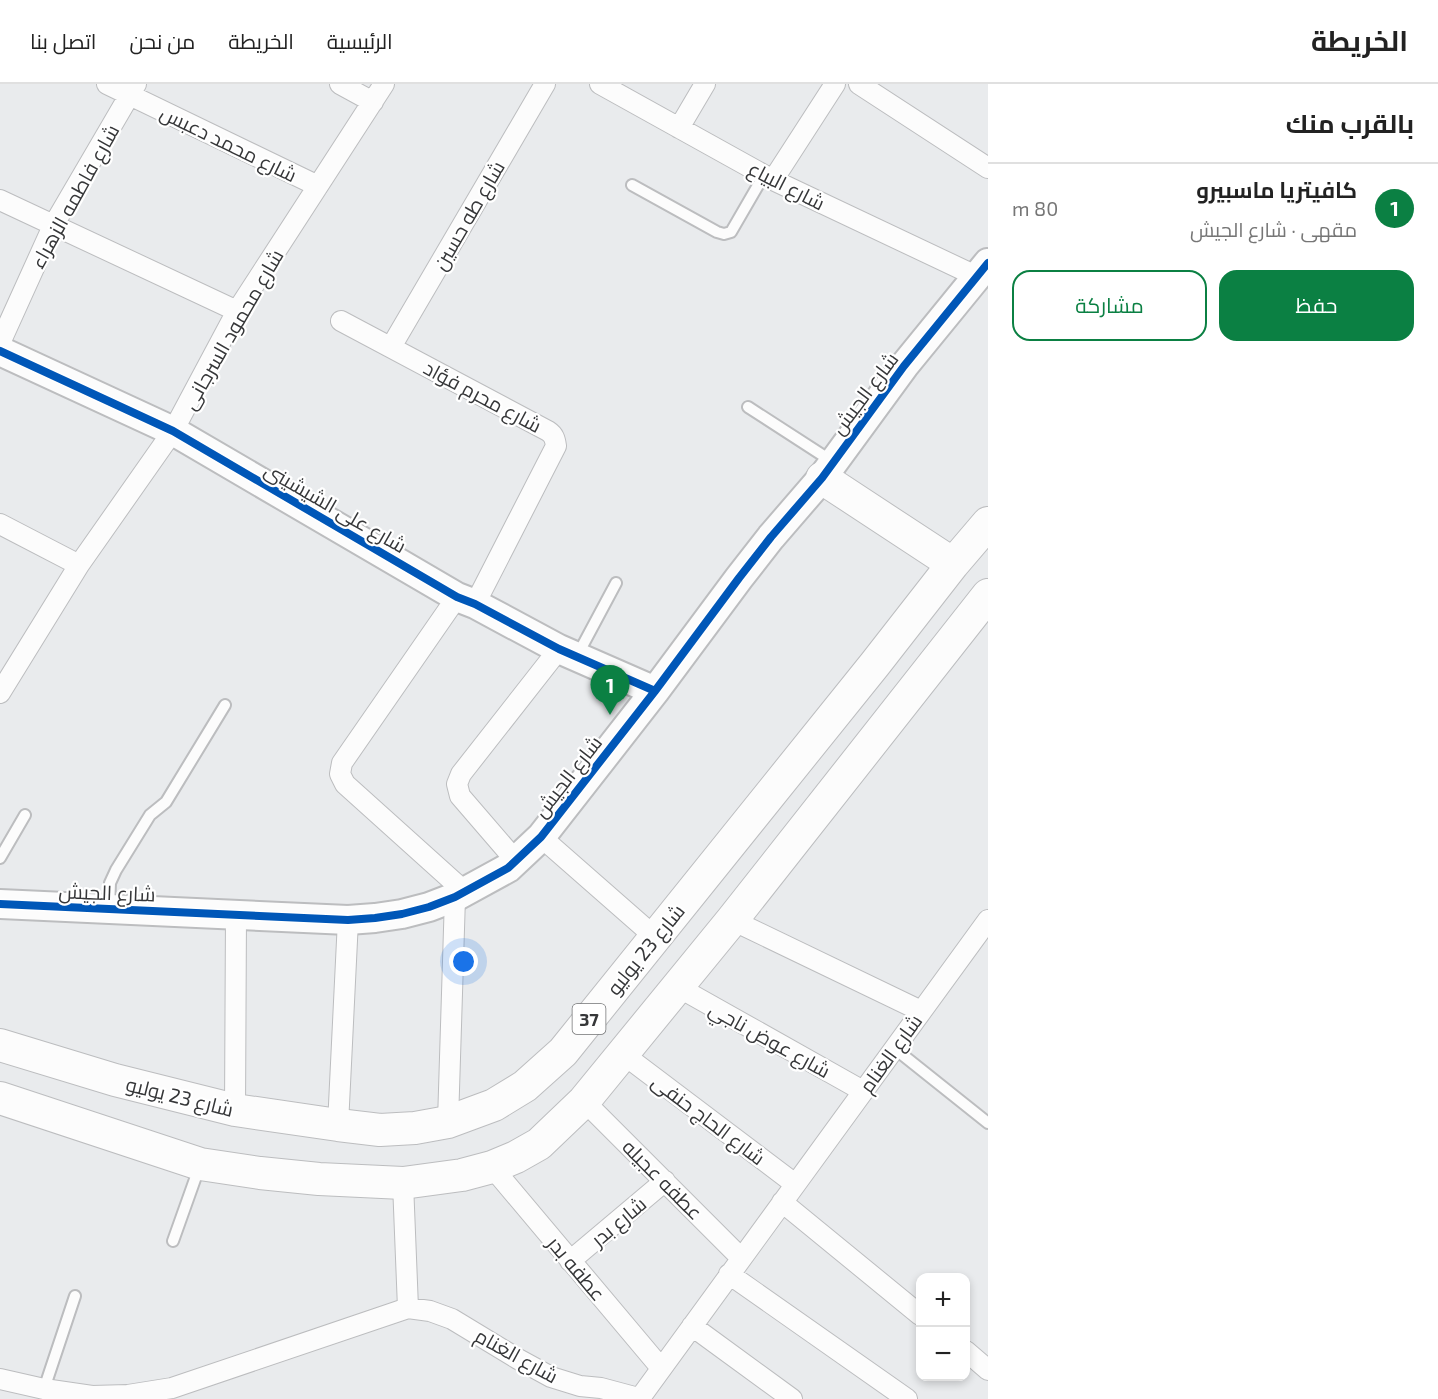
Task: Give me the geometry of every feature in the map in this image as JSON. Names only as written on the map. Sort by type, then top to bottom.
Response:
[{"type":"main road","points":[[827,470],[953,564]]},
{"type":"main road","name":"شارع 23 يوليو","points":[[0,1045],[115,1080],[235,1110],[338,1125],[380,1130],[415,1128],[448,1122],[494,1105],[525,1086],[563,1052],[988,523]]},
{"type":"main road","name":"37","points":[[0,1098],[200,1164],[319,1179],[403,1182],[462,1175],[492,1167],[516,1157],[538,1144],[584,1101],[860,760],[988,595]]},
{"type":"main road","points":[[821,732],[860,760]]},
{"type":"street","name":"شارع محمد دعبس","points":[[107,84],[133,89],[318,186]]},
{"type":"street","points":[[340,84],[373,102]]},
{"type":"street","name":"شارع محمود السرجانى","points":[[0,693],[79,565],[173,431],[237,311],[384,84]]},
{"type":"street","name":"شارع طه حسين","points":[[391,347],[544,84]]},
{"type":"street","name":"شارع البياع","points":[[600,84],[769,178],[983,270]]},
{"type":"street","points":[[679,128],[705,84]]},
{"type":"street","points":[[769,178],[835,84]]},
{"type":"street","points":[[859,84],[988,168]]},
{"type":"street","name":"شارع فاطمه الزهراء","points":[[0,343],[54,226],[133,89]]},
{"type":"street","points":[[0,200],[237,311]]},
{"type":"street","name":"شارع الجيش","points":[[0,904],[348,920],[402,914],[429,907],[460,894],[501,872],[541,837],[655,691],[739,578],[827,470],[904,366],[983,270]]},
{"type":"street","name":"شارع محرم فؤاد","points":[[341,321],[548,431],[555,439],[556,446],[466,600]]},
{"type":"street","name":"شارع على الشيشينى","points":[[0,351],[173,431],[466,600],[568,653],[655,691]]},
{"type":"street","points":[[0,524],[79,565]]},
{"type":"street","points":[[448,1122],[460,894],[345,784],[340,774],[342,763],[466,600]]},
{"type":"street","points":[[516,861],[460,796],[457,784],[461,774],[568,653]]},
{"type":"street","points":[[541,837],[655,937]]},
{"type":"street","points":[[235,1110],[236,915]]},
{"type":"street","points":[[338,1125],[348,920]]},
{"type":"street","points":[[732,920],[921,1011]]},
{"type":"street","name":"شارع الغنام","points":[[0,1378],[44,1389],[92,1396],[129,1397],[172,1388],[408,1308],[430,1311],[452,1319],[551,1377],[580,1386],[601,1388],[641,1399],[729,1274],[988,920]]},
{"type":"street","name":"شارع عوض ناجي","points":[[678,987],[862,1091]]},
{"type":"street","name":"شارع الحاج حنفى","points":[[623,1054],[795,1184]]},
{"type":"street","name":"عطفه عجيله","points":[[584,1101],[741,1258]]},
{"type":"street","name":"عطفه بدر","points":[[492,1167],[661,1368]]},
{"type":"street","name":"شارع بدر","points":[[570,1260],[665,1181]]},
{"type":"street","points":[[403,1182],[408,1308]]},
{"type":"street","points":[[782,1202],[916,1311]]},
{"type":"street","points":[[729,1274],[907,1399]]},
{"type":"street","points":[[692,1326],[792,1399]]},
{"type":"street","points":[[970,1354],[988,1370]]},
{"type":"lane","points":[[632,185],[724,234],[731,232],[769,178]]},
{"type":"lane","points":[[748,407],[827,470]]},
{"type":"lane","points":[[568,653],[616,583]]},
{"type":"lane","points":[[109,909],[110,883],[116,870],[146,820],[166,802],[225,705]]},
{"type":"lane","points":[[0,858],[25,815]]},
{"type":"lane","points":[[894,1048],[988,1123]]},
{"type":"lane","points":[[173,1241],[200,1164]]},
{"type":"lane","points":[[44,1389],[75,1296]]},
{"type":"cycle path","points":[[0,904],[348,920],[402,914],[429,907],[455,897],[508,868],[541,837],[771,537],[822,478],[904,366],[988,263]]},
{"type":"cycle path","points":[[0,351],[173,431],[457,597],[475,604],[559,649],[655,691]]},
{"type":"place","name":"كافيتريا ماسبيرو","points":[[610,715]]}]
